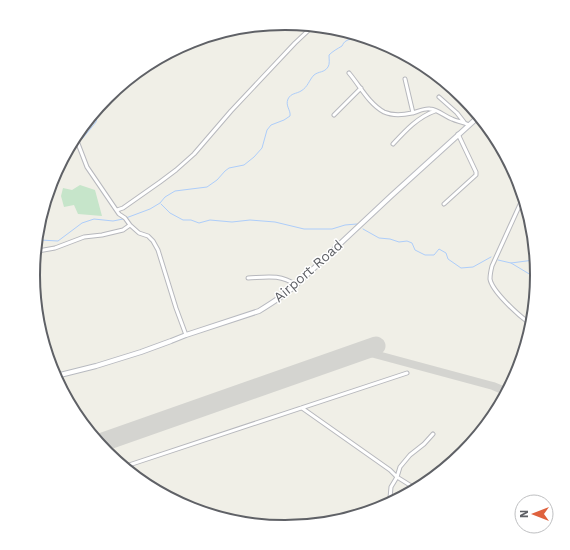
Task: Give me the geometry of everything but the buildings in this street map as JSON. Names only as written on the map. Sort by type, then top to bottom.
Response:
[{"type":"street","points":[[117,210],[128,205],[160,182],[194,154],[230,111],[307,31]]},
{"type":"street","points":[[350,73],[374,104],[386,112],[398,115],[428,109],[436,110],[454,120],[464,122],[469,125]]},
{"type":"street","points":[[405,79],[413,113]]},
{"type":"street","points":[[334,115],[361,88]]},
{"type":"street","points":[[439,97],[457,113],[464,122]]},
{"type":"street","points":[[393,144],[416,121],[436,110]]},
{"type":"street","name":"Airport Road","points":[[61,375],[96,366],[171,341],[259,310],[274,302],[296,285],[475,120]]},
{"type":"street","points":[[444,204],[476,176],[476,172],[458,134]]},
{"type":"street","points":[[78,144],[87,167],[119,214],[125,218],[130,226],[139,233],[148,236],[155,244],[186,335]]},
{"type":"street","points":[[519,207],[492,266],[490,279],[501,296],[526,320]]},
{"type":"street","points":[[42,250],[55,248],[84,237],[102,235],[123,230],[130,226]]},
{"type":"street","points":[[248,278],[285,278],[296,285]]},
{"type":"street","points":[[130,465],[407,373]]},
{"type":"street","points":[[302,408],[410,485]]},
{"type":"street","points":[[390,496],[391,486],[397,477],[400,467],[410,455],[424,444],[433,434]]},
{"type":"green space","points":[[80,185],[95,190],[102,216],[78,214],[74,205],[64,207],[61,196],[63,188],[72,190]]},
{"type":"waterway","points":[[126,218],[150,209],[175,191],[207,187],[217,180],[229,168],[244,165],[262,148],[267,130],[271,125],[290,116],[287,104],[289,97],[303,89],[314,75],[325,70],[328,67],[329,55],[342,46],[345,42],[352,39]]},
{"type":"waterway","points":[[82,139],[96,122],[96,119]]},
{"type":"waterway","points":[[161,204],[170,213],[183,220],[191,220],[199,223],[210,220],[232,222],[250,220],[275,222],[304,229],[332,229],[345,225],[357,224]]},
{"type":"waterway","points":[[43,240],[58,241],[82,223],[94,219],[113,221],[123,219]]},
{"type":"waterway","points":[[363,229],[379,238],[399,242],[407,241],[412,243],[415,250],[425,255],[434,255],[439,249],[446,253],[448,259],[461,268],[473,267],[491,257]]},
{"type":"waterway","points":[[498,260],[511,263],[529,261]]},
{"type":"waterway","points":[[511,263],[530,274]]},
{"type":"taxiway","points":[[363,351],[502,390]]},
{"type":"taxiway","points":[[104,440],[108,440]]},
{"type":"runway","points":[[105,441],[376,346]]}]
